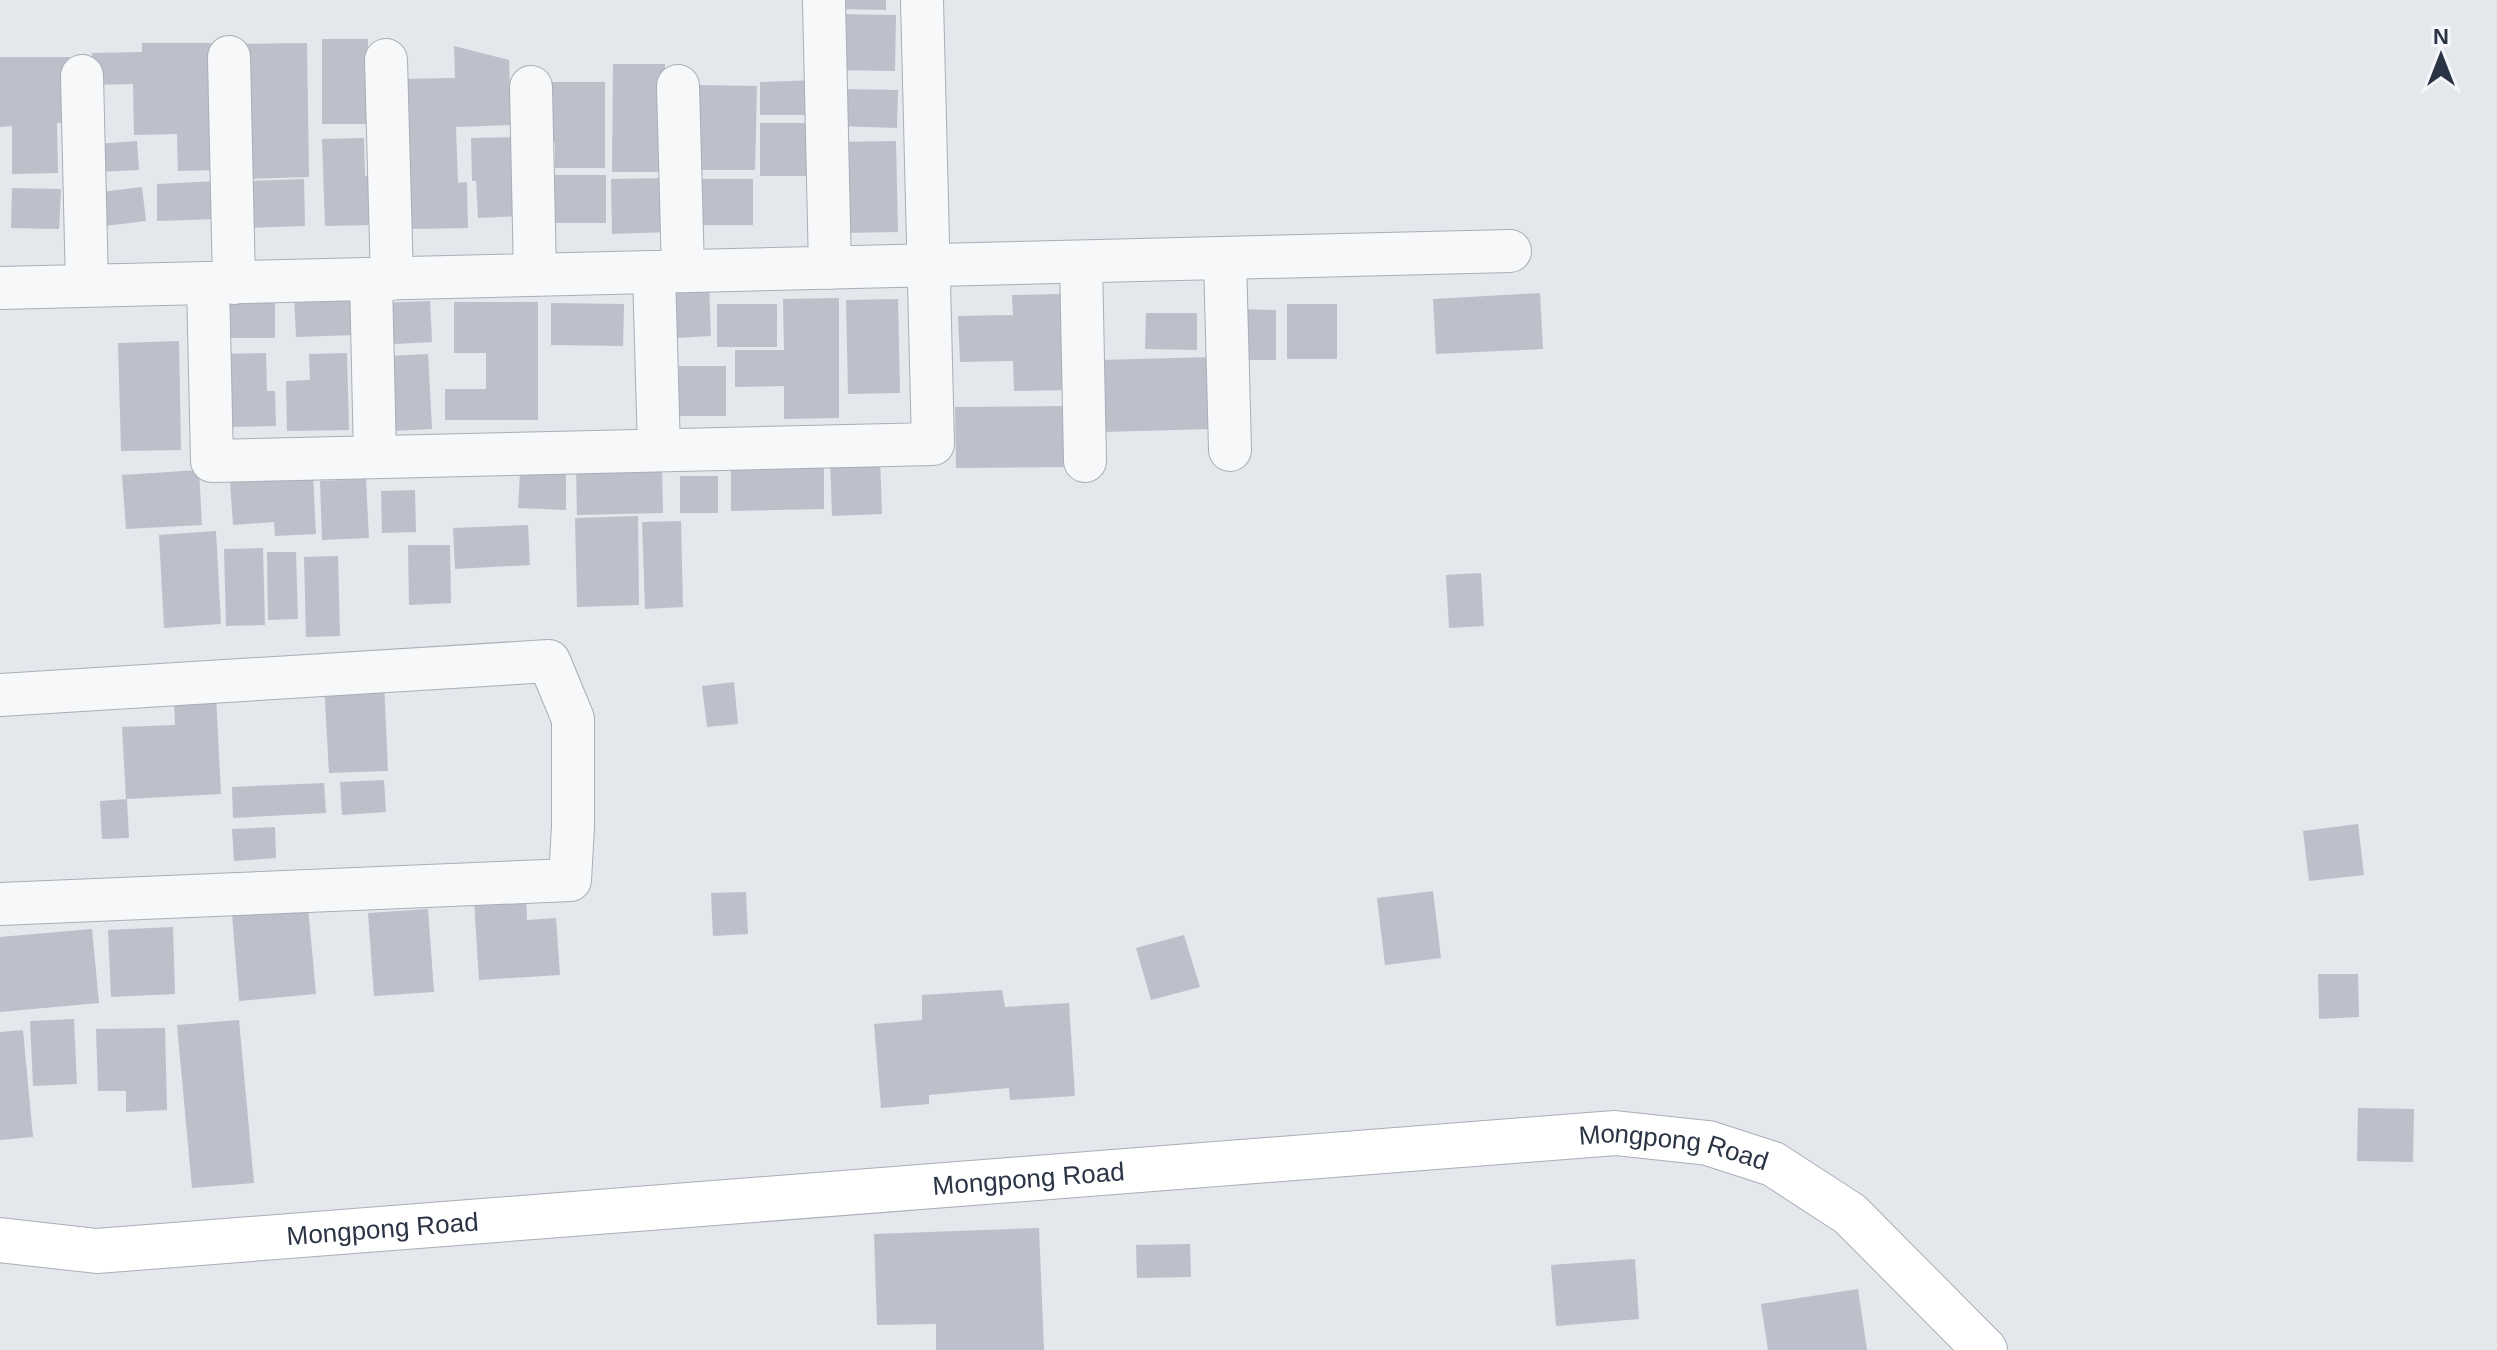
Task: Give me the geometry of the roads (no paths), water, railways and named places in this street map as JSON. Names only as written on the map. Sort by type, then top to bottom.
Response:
[{"type":"main road","name":"Mongpong Road","points":[[0,1240],[97,1251],[1615,1133],[1708,1143],[1773,1164],[1850,1214],[1985,1350]]},
{"type":"street","points":[[824,0],[830,268]]},
{"type":"street","points":[[229,57],[212,461],[933,444],[922,0]]},
{"type":"street","points":[[375,457],[386,60]]},
{"type":"street","points":[[82,76],[87,286]]},
{"type":"street","points":[[659,450],[678,86]]},
{"type":"street","points":[[531,87],[535,275]]},
{"type":"street","points":[[0,288],[1510,251]]},
{"type":"street","points":[[1225,258],[1230,450]]},
{"type":"street","points":[[1081,262],[1085,461]]},
{"type":"street","points":[[0,695],[549,661],[573,719],[570,880],[0,904]]}]
